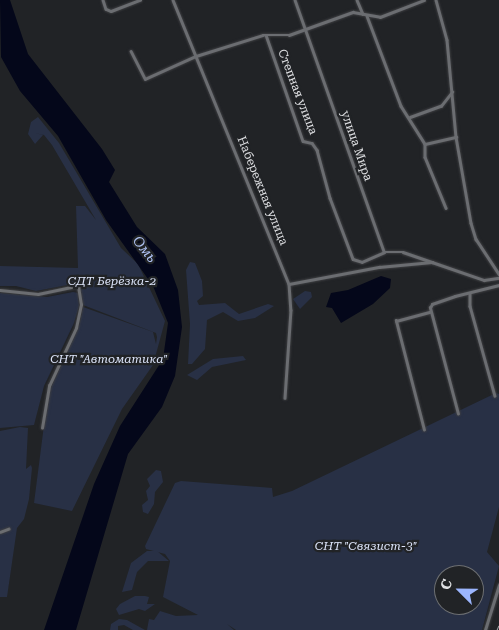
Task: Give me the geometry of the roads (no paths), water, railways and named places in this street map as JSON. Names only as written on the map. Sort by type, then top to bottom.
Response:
[{"type":"street","points":[[103,0],[106,9],[112,12],[140,0]]},
{"type":"street","name":"Набережная улица","points":[[174,0],[289,284],[291,310],[285,398]]},
{"type":"street","name":"улица Мира","points":[[295,0],[384,252]]},
{"type":"street","points":[[357,0],[363,14]]},
{"type":"street","points":[[131,51],[145,79],[196,56],[266,34],[281,36],[348,13],[384,16],[424,0]]},
{"type":"street","points":[[436,0],[447,40],[456,137],[474,235],[499,274]]},
{"type":"street","points":[[367,16],[387,74],[401,106],[410,118],[415,132],[425,144],[425,157],[446,208]]},
{"type":"street","name":"Степная улица","points":[[266,34],[303,141],[312,143],[317,150],[330,198],[353,259],[362,262],[384,252]]},
{"type":"street","points":[[410,118],[440,106],[452,92]]},
{"type":"street","points":[[425,144],[456,137]]},
{"type":"street","points":[[384,252],[403,252],[484,280],[499,278]]},
{"type":"street","points":[[289,284],[374,268],[432,262]]},
{"type":"street","points":[[0,290],[38,294],[90,283]]},
{"type":"street","points":[[458,414],[430,312],[432,304],[499,285]]},
{"type":"street","points":[[42,428],[49,386],[76,328],[81,305],[78,287]]},
{"type":"street","points":[[470,293],[470,306],[494,396]]},
{"type":"street","points":[[424,430],[396,321],[430,312]]},
{"type":"street","points":[[0,532],[8,529]]},
{"type":"street","points":[[485,630],[499,585]]},
{"type":"water","name":"Омь","points":[[0,0],[10,0],[28,54],[102,149],[115,170],[109,182],[137,227],[165,254],[178,290],[182,327],[175,376],[162,407],[128,454],[76,630],[44,630],[94,484],[120,426],[163,359],[168,323],[153,286],[106,220],[58,136],[20,91],[1,57]]},
{"type":"water","points":[[381,276],[391,279],[390,288],[373,304],[341,323],[332,308],[326,307],[331,293],[348,290]]},
{"type":"railway","points":[[497,630],[499,625]]},
{"type":"park label","name":"СДТ Берёзка-2","points":[[112,282]]},
{"type":"park label","name":"СНТ \"Автоматика\"","points":[[109,360]]},
{"type":"park label","name":"СНТ \"Связист-3\"","points":[[366,547]]}]
